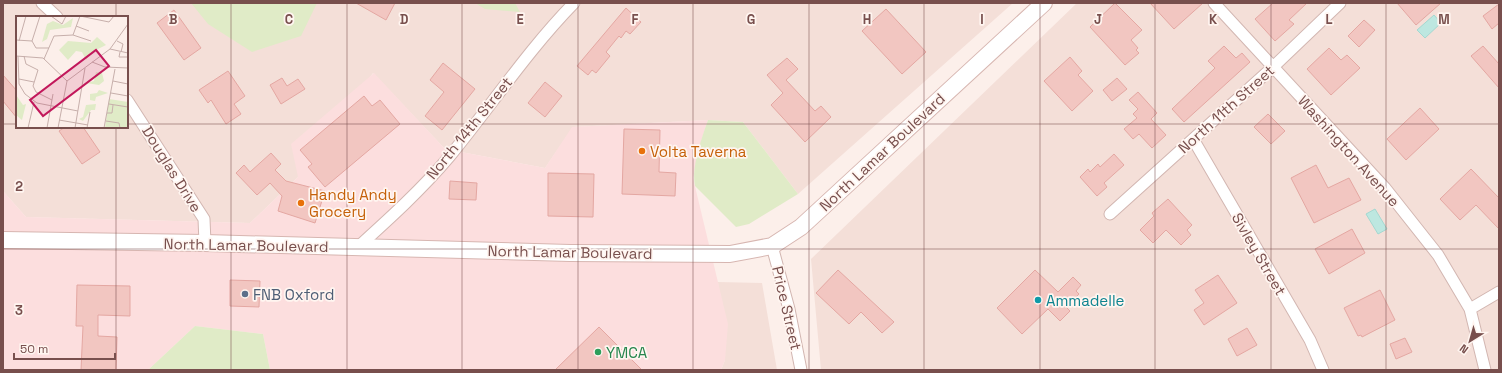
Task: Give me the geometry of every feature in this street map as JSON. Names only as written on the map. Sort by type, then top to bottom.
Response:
[{"type":"street","points":[[42,3],[56,16]]},
{"type":"street","name":"North 14th Street","points":[[358,247],[409,201],[448,157],[551,27],[574,3]]},
{"type":"street","name":"North Lamar Boulevard","points":[[3,240],[205,243],[570,253],[730,254],[772,246],[801,227],[1044,3]]},
{"type":"street","name":"Washington Avenue","points":[[1214,3],[1388,192],[1438,255],[1470,309],[1485,370]]},
{"type":"street","name":"North 11th Street","points":[[1110,214],[1273,67],[1340,3]]},
{"type":"street","name":"Douglas Drive","points":[[128,102],[204,219],[205,243]]},
{"type":"street","name":"Sivley Street","points":[[1193,139],[1310,340],[1322,370]]},
{"type":"street","name":"Price Street","points":[[772,246],[789,309],[801,370]]},
{"type":"street","points":[[1470,309],[1499,292]]},
{"type":"shaded area","points":[[3,3],[1013,3],[798,194],[743,122],[708,120],[573,127],[545,168],[445,149],[373,73],[298,177],[250,223],[26,217],[3,191]]},
{"type":"shaded area","points":[[1077,3],[1499,3],[1499,370],[821,370],[811,259]]},
{"type":"shaded area","points":[[374,73],[445,149],[545,168],[572,127],[708,120],[702,138],[693,178],[728,324],[725,360],[721,370],[270,370],[263,334],[195,326],[148,370],[3,370],[3,191],[26,217],[250,223],[298,177],[291,144]]},
{"type":"shaded area","points":[[718,282],[762,283],[777,370],[721,370],[725,360]]},
{"type":"green space","points":[[191,3],[317,3],[301,36],[252,52],[208,24]]},
{"type":"green space","points":[[475,3],[515,3],[520,12],[485,9]]},
{"type":"green space","points":[[708,120],[743,122],[798,194],[749,224],[736,227],[695,186],[694,170],[700,144]]},
{"type":"green space","points":[[195,326],[263,334],[270,370],[148,370]]},
{"type":"water","points":[[1434,15],[1441,23],[1425,38],[1417,30]]},
{"type":"water","points":[[1375,209],[1387,229],[1378,234],[1366,214]]},
{"type":"building","points":[[356,3],[395,3],[386,20]]},
{"type":"building","points":[[1115,3],[1142,30],[1131,40],[1138,48],[1136,50],[1139,53],[1125,65],[1090,27]]},
{"type":"building","points":[[1150,3],[1203,3],[1174,29]]},
{"type":"building","points":[[1273,3],[1307,3],[1289,20],[1294,24],[1275,41],[1255,19]]},
{"type":"building","points":[[1397,3],[1441,3],[1416,25]]},
{"type":"building","points":[[1499,4],[1499,23],[1492,29],[1483,16]]},
{"type":"building","points":[[626,8],[641,22],[630,34],[626,31],[621,38],[619,36],[606,52],[610,56],[596,73],[592,70],[588,75],[577,66]]},
{"type":"building","points":[[886,9],[926,52],[902,74],[862,31]]},
{"type":"building","points":[[174,10],[201,48],[184,60],[157,23]]},
{"type":"building","points":[[1364,20],[1375,30],[1359,47],[1348,36]]},
{"type":"building","points":[[1224,46],[1236,58],[1242,53],[1250,62],[1184,122],[1172,109],[1215,68],[1208,61]]},
{"type":"building","points":[[1483,46],[1499,64],[1499,88],[1471,56]]},
{"type":"building","points":[[1329,48],[1341,60],[1347,55],[1360,68],[1331,95],[1307,69]]},
{"type":"building","points":[[1070,57],[1082,71],[1078,75],[1093,91],[1072,111],[1044,81]]},
{"type":"building","points":[[787,58],[798,69],[786,80],[815,111],[821,106],[831,117],[805,142],[771,105],[783,93],[767,75]]},
{"type":"building","points":[[443,63],[475,89],[442,130],[425,116],[444,92],[430,80]]},
{"type":"building","points":[[228,71],[245,96],[234,104],[241,114],[226,124],[211,100],[208,103],[199,90]]},
{"type":"building","points":[[3,75],[16,90],[16,117],[3,101]]},
{"type":"building","points":[[282,78],[287,86],[298,79],[305,89],[281,104],[270,85]]},
{"type":"building","points":[[1117,78],[1127,89],[1112,101],[1103,90]]},
{"type":"building","points":[[545,82],[562,96],[545,117],[528,103]]},
{"type":"building","points":[[1138,92],[1157,113],[1151,119],[1166,135],[1152,148],[1139,134],[1133,139],[1124,129],[1137,118],[1133,114],[1138,109],[1129,100]]},
{"type":"building","points":[[364,96],[372,106],[380,100],[400,124],[325,187],[308,167],[312,164],[300,150]]},
{"type":"building","points":[[1420,108],[1439,129],[1406,160],[1387,139]]},
{"type":"building","points":[[1268,114],[1285,131],[1271,144],[1254,127]]},
{"type":"building","points":[[64,128],[84,128],[100,152],[82,164],[59,131]]},
{"type":"building","name":"Volta Taverna","points":[[624,129],[660,130],[659,172],[676,173],[675,196],[622,194]]},
{"type":"building","points":[[271,153],[281,164],[275,170],[286,181],[325,191],[315,223],[278,211],[282,196],[270,183],[257,195],[236,173],[244,165],[250,172]]},
{"type":"building","points":[[1114,154],[1124,165],[1104,183],[1107,187],[1097,196],[1080,177],[1088,169],[1090,172],[1098,164],[1100,167]]},
{"type":"building","points":[[1316,165],[1328,188],[1349,178],[1361,200],[1314,223],[1291,178]]},
{"type":"building","points":[[1471,169],[1499,198],[1499,229],[1476,205],[1460,220],[1440,199]]},
{"type":"building","points":[[548,173],[594,174],[593,217],[548,216]]},
{"type":"building","points":[[450,181],[477,183],[476,200],[449,199]]},
{"type":"building","points":[[1168,199],[1192,225],[1187,230],[1191,235],[1181,245],[1166,230],[1153,243],[1140,230],[1154,216],[1152,213]]},
{"type":"building","points":[[1352,229],[1365,253],[1329,274],[1315,249]]},
{"type":"building","points":[[838,270],[894,322],[882,333],[861,312],[849,324],[816,293]]},
{"type":"building","name":"Ammadelle","points":[[1035,270],[1058,292],[1073,277],[1081,285],[1076,291],[1079,294],[1066,307],[1070,311],[1060,321],[1048,309],[1022,334],[997,308]]},
{"type":"building","points":[[1218,275],[1237,303],[1204,325],[1194,310],[1204,303],[1195,290]]},
{"type":"building","name":"FNB Oxford","points":[[230,280],[260,281],[259,307],[230,306]]},
{"type":"building","points":[[77,285],[130,286],[130,316],[98,315],[98,336],[117,337],[116,370],[81,370],[83,326],[76,326]]},
{"type":"building","points":[[1380,290],[1395,320],[1362,337],[1361,335],[1358,336],[1344,308]]},
{"type":"building","points":[[599,327],[642,370],[555,370]]},
{"type":"building","points":[[1247,328],[1257,345],[1237,356],[1228,339]]},
{"type":"building","points":[[1405,338],[1412,352],[1396,359],[1390,344]]},
{"type":"place","name":"Volta Taverna","points":[[642,151]]},
{"type":"place","name":"Handy Andy Grocery","points":[[301,203]]},
{"type":"place","name":"FNB Oxford","points":[[245,294]]},
{"type":"place","name":"Ammadelle","points":[[1038,300]]},
{"type":"place","name":"YMCA","points":[[598,352]]}]
